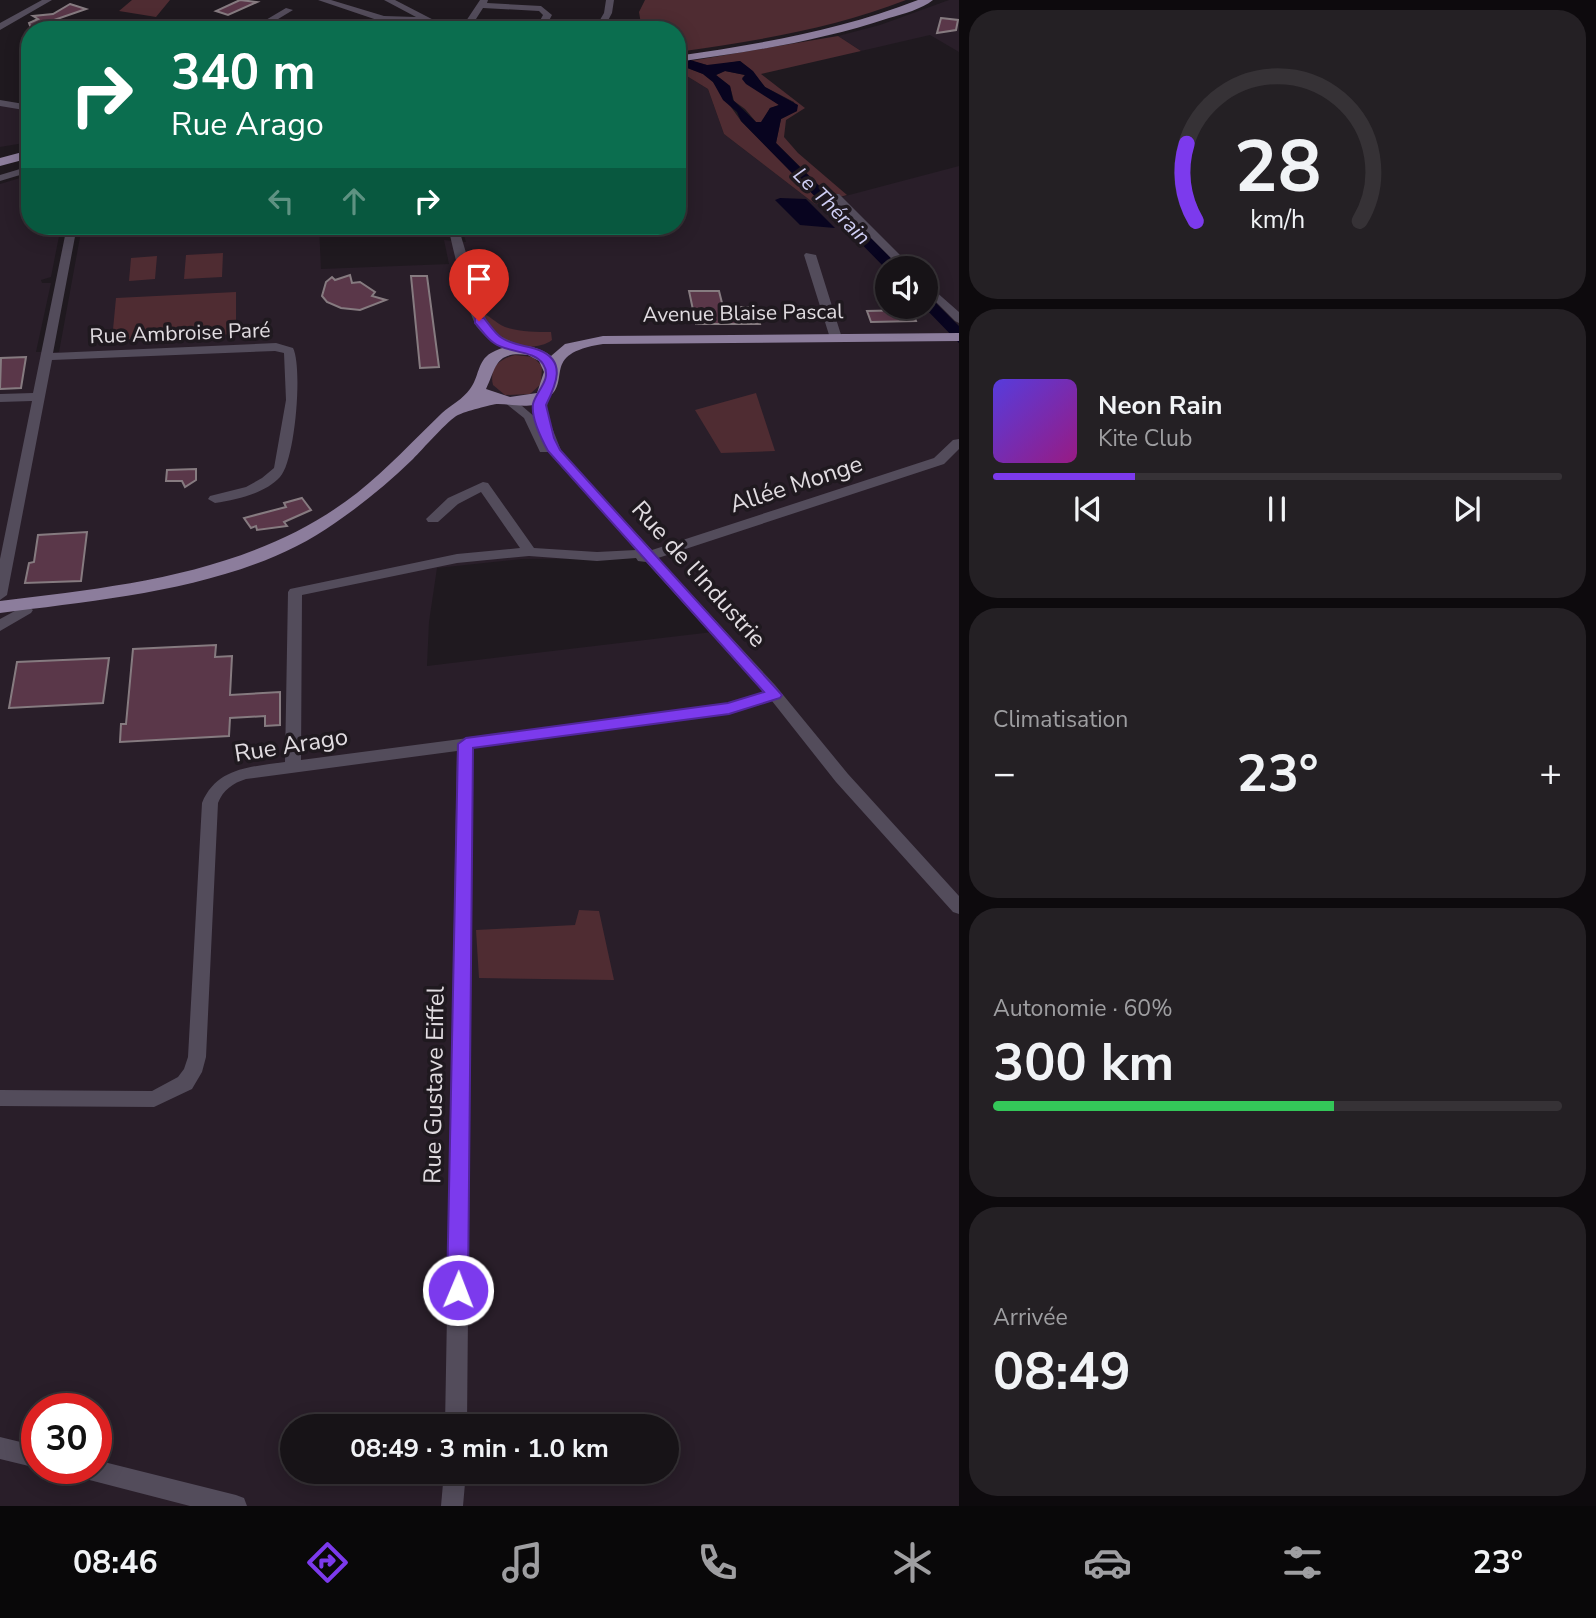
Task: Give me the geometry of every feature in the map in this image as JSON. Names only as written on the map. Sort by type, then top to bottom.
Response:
[{"type":"main road","points":[[686,56],[810,33],[917,0]]},
{"type":"main road","points":[[686,56],[754,48],[844,28],[928,0]]},
{"type":"main road","points":[[0,150],[21,146]]},
{"type":"main road","points":[[0,162],[21,157]]},
{"type":"main road","name":"Avenue Blaise Pascal","points":[[490,360],[502,353],[600,336],[951,334]]},
{"type":"main road","name":"Avenue Blaise Pascal","points":[[542,395],[551,383],[556,358],[562,352],[597,341],[836,335]]},
{"type":"main road","points":[[524,350],[547,359],[552,373]]},
{"type":"main road","points":[[0,607],[163,585],[235,565],[287,544],[331,519],[369,492],[476,393],[490,360]]},
{"type":"main road","points":[[482,379],[487,393],[504,401]]},
{"type":"main road","points":[[0,613],[113,599],[181,586],[242,568],[277,554],[328,529],[363,506],[465,408],[504,401],[528,401],[542,395]]},
{"type":"street","points":[[0,27],[48,0]]},
{"type":"street","points":[[322,0],[383,19],[402,21]]},
{"type":"street","points":[[388,0],[429,20]]},
{"type":"street","points":[[603,21],[610,0]]},
{"type":"street","points":[[470,21],[483,3],[541,9],[548,15],[544,21]]},
{"type":"street","points":[[268,21],[289,9]]},
{"type":"street","points":[[420,21],[429,20]]},
{"type":"street","points":[[0,103],[21,106]]},
{"type":"street","points":[[0,178],[21,172]]},
{"type":"street","points":[[835,196],[896,256]]},
{"type":"street","points":[[0,595],[70,235]]},
{"type":"street","points":[[451,235],[451,247],[472,325],[489,347],[490,360]]},
{"type":"street","points":[[454,235],[481,324],[494,338],[524,350]]},
{"type":"street","points":[[810,255],[836,335]]},
{"type":"street","points":[[938,298],[959,319]]},
{"type":"street","name":"Rue Ambroise Paré","points":[[46,357],[276,347],[289,351],[292,400],[280,469],[272,478],[254,487],[215,499]]},
{"type":"street","name":"Rue de l'Industrie","points":[[542,395],[540,405],[552,448],[644,555]]},
{"type":"street","points":[[0,398],[38,397]]},
{"type":"street","name":"Rue de l'Industrie","points":[[504,401],[528,414],[544,448],[772,696],[816,752],[956,905]]},
{"type":"street","name":"Allée Monge","points":[[293,767],[295,592],[424,563],[530,552],[614,557],[644,555],[942,460],[958,443]]},
{"type":"street","points":[[433,519],[453,501],[483,486],[530,552]]},
{"type":"street","points":[[0,626],[26,610]]},
{"type":"street","name":"Rue Arago","points":[[0,1098],[147,1100],[173,1091],[185,1083],[193,1072],[197,1057],[210,803],[220,785],[234,777],[729,709],[772,696]]},
{"type":"street","name":"Rue Gustave Eiffel","points":[[456,1414],[466,744]]},
{"type":"street","points":[[0,1448],[21,1453]]},
{"type":"street","points":[[112,1475],[236,1506]]},
{"type":"street","points":[[452,1506],[454,1484]]},
{"type":"shaded area","points":[[132,0],[170,0],[156,17],[119,11]]},
{"type":"shaded area","points":[[645,0],[906,0],[822,26],[686,51],[686,21],[640,21],[639,12]]},
{"type":"shaded area","points":[[949,0],[959,0],[959,52],[930,35],[861,51],[838,36],[880,25]]},
{"type":"shaded area","points":[[838,36],[861,51],[761,74],[805,108],[786,120],[784,137],[798,153],[847,195],[833,199],[776,143],[781,119],[797,111],[794,102],[765,87],[740,61],[711,66],[690,61]]},
{"type":"shaded area","points":[[686,67],[703,74],[713,82],[741,121],[822,203],[815,204],[724,134],[708,89],[686,76]]},
{"type":"shaded area","points":[[725,71],[745,75],[742,78],[779,105],[770,108],[762,122],[756,122],[734,101],[730,86],[716,75]]},
{"type":"shaded area","points":[[686,76],[708,89],[724,134],[815,204],[959,166],[959,1506],[0,1506],[0,184],[21,178],[21,235],[59,235],[51,277],[41,280],[42,283],[51,283],[36,352],[59,352],[80,235],[319,235],[321,269],[449,264],[444,240],[466,242],[464,235],[686,235]],"holes":[[[657,558],[721,631],[427,666],[429,622],[437,568],[522,559]]]},
{"type":"shaded area","points":[[0,105],[21,108],[21,144],[0,147]]},
{"type":"shaded area","points":[[223,253],[222,277],[184,279],[186,255]]},
{"type":"shaded area","points":[[157,256],[155,279],[129,281],[131,258]]},
{"type":"shaded area","points":[[236,292],[236,334],[112,340],[116,298]]},
{"type":"shaded area","points":[[480,313],[511,329],[551,332],[552,340],[530,347],[505,342],[492,333]]},
{"type":"shaded area","points":[[515,355],[533,357],[542,366],[541,384],[530,394],[505,395],[493,385],[492,374],[496,365]]},
{"type":"shaded area","points":[[756,393],[775,451],[721,453],[695,410]]},
{"type":"shaded area","points":[[579,910],[599,911],[614,980],[479,978],[476,930],[575,925]]},
{"type":"water","name":"Le Thérain","points":[[686,59],[707,65],[740,61],[753,71],[765,87],[798,105],[797,111],[781,119],[776,143],[889,256],[875,258],[741,121],[737,112],[723,100],[713,82],[703,74],[686,67]],"holes":[[[725,71],[745,75],[742,79],[779,105],[770,108],[761,122],[756,122],[733,100],[730,86],[716,75]]]},
{"type":"water","points":[[806,199],[835,228],[800,225],[775,200]]},
{"type":"water","points":[[938,305],[959,326],[959,343],[936,319],[938,319]]},
{"type":"building","points":[[240,0],[257,2],[228,15],[216,11]]},
{"type":"building","points":[[70,4],[86,9],[51,21],[34,21],[38,19],[33,16],[53,14]]},
{"type":"building","points":[[941,18],[958,20],[956,30],[937,33]]},
{"type":"building","points":[[350,275],[352,283],[360,282],[375,292],[372,296],[386,300],[360,310],[341,308],[327,302],[322,296],[326,282],[332,277],[335,280]]},
{"type":"building","points":[[411,276],[427,276],[439,367],[420,368]]},
{"type":"building","points":[[689,291],[719,291],[723,307],[755,307],[760,324],[696,324]]},
{"type":"building","points":[[867,311],[875,311],[875,319],[916,321],[871,322]]},
{"type":"building","points":[[26,357],[21,388],[0,389],[1,358]]},
{"type":"building","points":[[196,469],[196,480],[185,487],[182,481],[166,481],[167,470]]},
{"type":"building","points":[[302,498],[311,510],[284,522],[287,526],[257,530],[256,526],[251,528],[244,518],[286,507],[284,503]]},
{"type":"building","points":[[87,532],[81,581],[25,583],[29,563],[34,562],[38,535]]},
{"type":"building","points":[[216,645],[215,657],[232,656],[230,695],[280,692],[280,725],[265,726],[265,716],[230,718],[229,736],[120,742],[121,724],[126,724],[133,649]]},
{"type":"building","points":[[109,658],[103,703],[9,708],[17,662]]},
{"type":"route","points":[[458,1290],[466,744],[729,709],[775,695],[554,451],[547,438],[540,405],[542,395],[552,381],[551,367],[547,359],[535,352],[519,350],[497,341],[479,321]]}]
